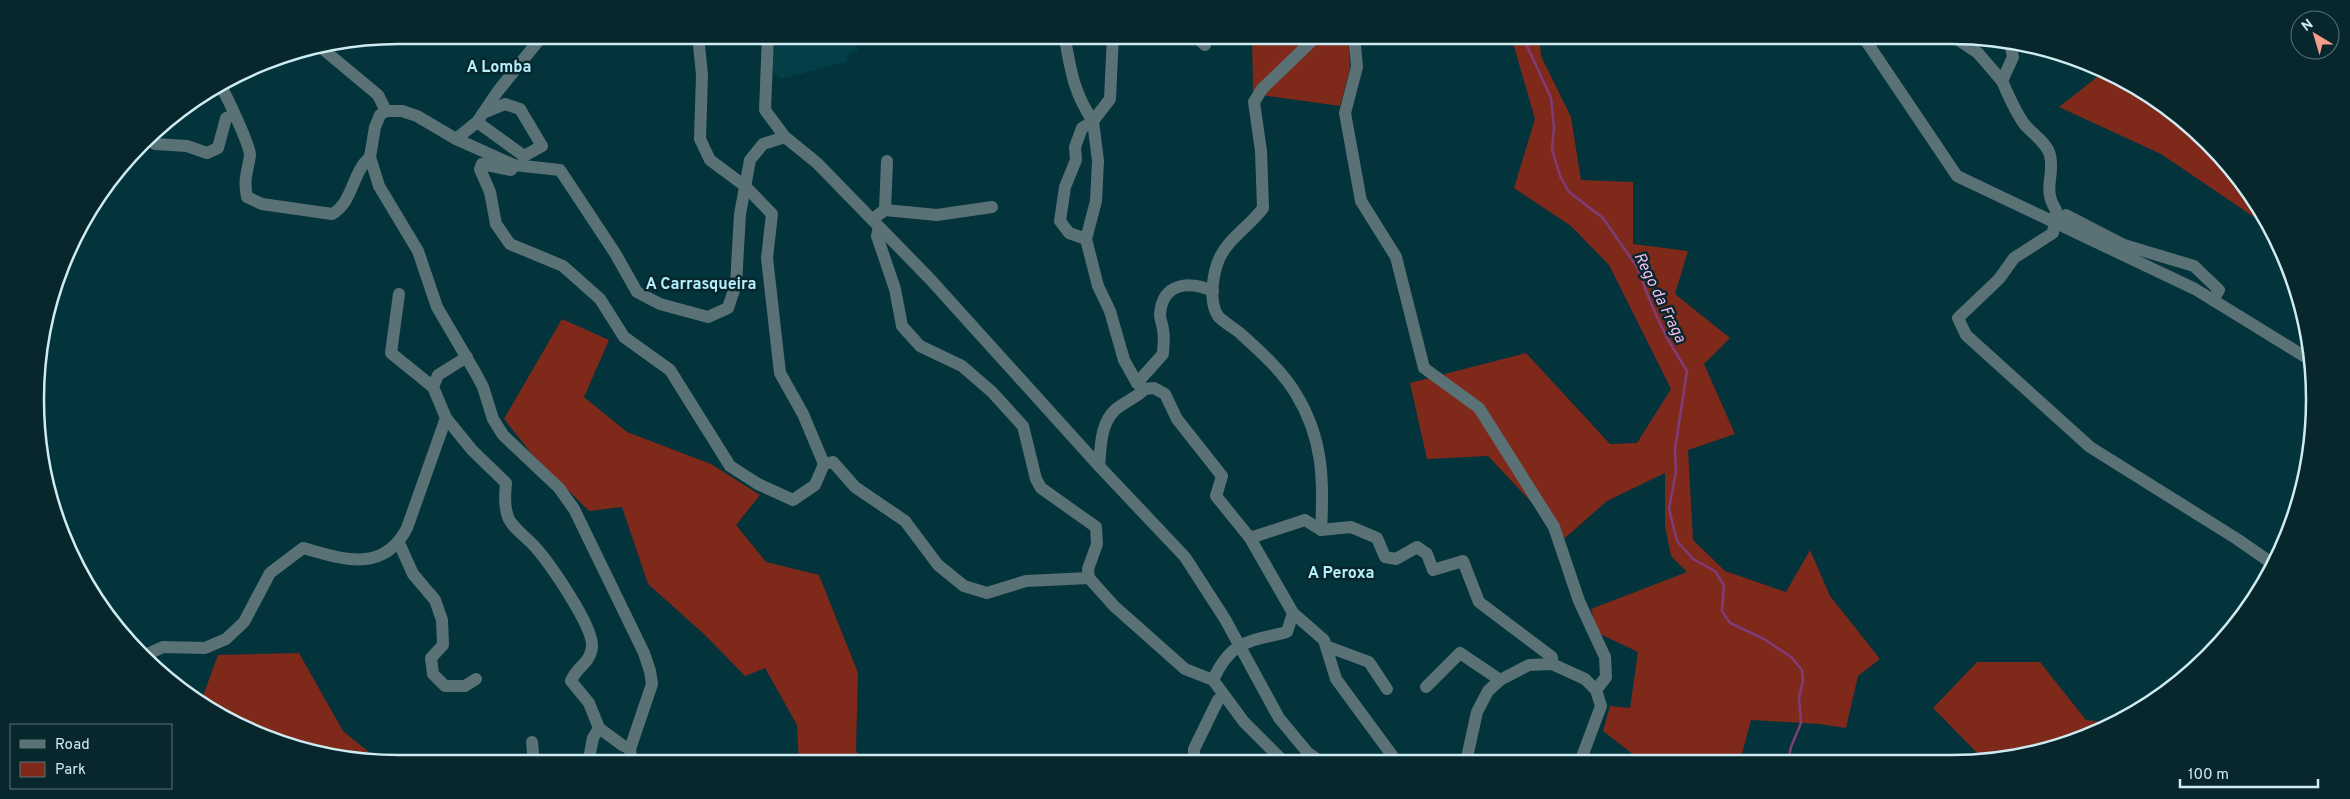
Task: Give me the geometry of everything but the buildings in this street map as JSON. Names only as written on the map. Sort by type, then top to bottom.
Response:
[{"type":"street","points":[[456,139],[480,117],[498,90],[536,44]]},
{"type":"street","points":[[514,165],[511,170],[482,164],[480,169],[490,192],[496,224],[510,244],[562,266],[600,299],[624,337],[670,370],[730,466],[758,484],[793,500],[815,485],[824,464],[803,414],[780,374],[767,258],[772,214],[745,186],[710,160],[700,139],[702,75],[699,44]]},
{"type":"street","points":[[768,44],[765,110],[785,137],[817,163],[930,279],[1099,466],[1185,557],[1225,619],[1279,718],[1310,755]]},
{"type":"street","points":[[1067,44],[1072,77],[1080,102],[1093,121],[1098,161],[1096,190],[1086,239],[1098,286],[1110,312],[1124,360],[1141,386],[1154,388],[1164,394],[1177,418],[1222,476],[1216,496],[1250,538],[1293,613],[1324,640],[1336,679],[1392,755]]},
{"type":"street","points":[[1086,239],[1069,234],[1060,221],[1065,187],[1076,160],[1075,147],[1082,128],[1093,121],[1110,98],[1113,44]]},
{"type":"street","points":[[1309,44],[1262,89],[1254,102],[1261,151],[1263,208],[1234,238],[1220,257],[1212,300],[1218,316],[1242,334],[1296,393],[1309,419],[1318,444],[1323,473],[1321,530]]},
{"type":"street","points":[[1355,44],[1357,67],[1346,113],[1361,201],[1396,257],[1424,368],[1478,408],[1554,527],[1579,601],[1605,656],[1606,677],[1596,690]]},
{"type":"street","points":[[1868,44],[1957,176],[2195,289],[2303,356]]},
{"type":"street","points":[[1965,45],[1978,53],[2002,81],[2013,107],[2025,125],[2040,139],[2050,154],[2048,188],[2050,202],[2056,210],[2053,233],[2014,258],[1999,278],[1958,318],[1966,336],[2090,447],[2268,561]]},
{"type":"street","points":[[2002,81],[2013,57],[2011,50]]},
{"type":"street","points":[[326,52],[378,95],[386,110]]},
{"type":"street","points":[[223,90],[250,153],[244,183],[247,197],[262,204],[332,214],[342,209],[364,163],[370,157]]},
{"type":"street","points":[[505,104],[520,109],[542,146],[524,156],[480,117],[505,104]]},
{"type":"street","points":[[631,755],[630,749],[652,684],[644,652],[574,509],[559,488],[503,435],[493,418],[483,387],[437,306],[418,251],[379,186],[370,157],[375,127],[380,115],[386,110],[402,111],[417,116],[456,139],[514,165],[560,170],[615,253],[637,292],[660,304],[708,317],[728,308],[736,284],[740,214],[750,160],[763,144],[785,137]]},
{"type":"street","points":[[153,143],[187,146],[208,153],[218,148],[226,118],[234,115]]},
{"type":"street","points":[[888,161],[885,210],[876,223],[877,236],[895,289],[902,326],[920,346],[962,366],[992,392],[1023,426],[1036,479],[1041,488],[1096,527],[1097,544],[1088,569],[1089,578],[1114,606],[1185,669],[1213,680],[1244,722],[1277,755]]},
{"type":"street","points":[[885,210],[937,215],[992,207]]},
{"type":"street","points":[[2054,222],[2066,214],[2124,245],[2139,250],[2151,251],[2194,266],[2219,290],[2213,300]]},
{"type":"street","points":[[1099,466],[1105,423],[1116,410],[1135,398],[1163,354],[1164,332],[1160,316],[1162,301],[1170,291],[1184,284],[1200,286],[1213,291]]},
{"type":"street","points":[[399,294],[391,353],[433,387],[446,418],[472,450],[506,483],[504,501],[508,519],[537,548],[578,609],[592,639],[592,649],[586,662],[575,671],[570,681],[589,703],[599,728],[622,746],[630,749]]},
{"type":"street","points":[[433,387],[438,375],[467,357]]},
{"type":"street","points":[[150,652],[163,647],[204,648],[226,639],[244,622],[270,573],[303,548],[339,558],[368,560],[390,551],[399,543],[407,528],[446,418]]},
{"type":"street","points":[[824,464],[833,462],[856,487],[905,521],[938,564],[964,586],[987,593],[1026,581],[1089,578]]},
{"type":"street","points":[[1250,538],[1305,520],[1321,530],[1351,527],[1378,538],[1385,557],[1396,559],[1417,547],[1427,554],[1433,570],[1464,561],[1479,602],[1552,657],[1552,664]]},
{"type":"street","points":[[399,543],[413,574],[435,600],[442,620],[443,645],[431,658],[433,674],[446,686],[465,686],[476,678]]},
{"type":"street","points":[[1213,680],[1222,660],[1239,644],[1287,632],[1293,613]]},
{"type":"street","points":[[1326,646],[1369,662],[1386,689]]},
{"type":"street","points":[[1426,687],[1460,654],[1500,680]]},
{"type":"street","points":[[1468,755],[1477,712],[1488,691],[1500,680],[1529,665],[1552,664],[1584,679],[1596,690],[1601,706],[1583,755]]},
{"type":"street","points":[[1194,755],[1194,749],[1218,700],[1223,696]]},
{"type":"street","points":[[590,755],[593,738],[599,728]]},
{"type":"street","points":[[532,742],[533,755]]},
{"type":"shaded area","points":[[771,44],[857,44],[858,51],[849,53],[846,62],[781,79],[772,71]]},
{"type":"green space","points":[[1252,44],[1349,44],[1350,69],[1340,106],[1253,94]]},
{"type":"green space","points":[[1513,44],[1540,44],[1541,56],[1571,117],[1581,180],[1633,182],[1633,244],[1688,251],[1675,294],[1730,338],[1704,364],[1735,434],[1688,450],[1693,540],[1725,571],[1786,592],[1810,550],[1830,596],[1880,659],[1858,676],[1846,728],[1819,724],[1751,720],[1742,755],[1634,755],[1603,731],[1610,706],[1630,708],[1638,652],[1598,633],[1591,609],[1687,572],[1671,556],[1665,526],[1665,473],[1607,501],[1565,538],[1488,456],[1427,459],[1410,383],[1526,353],[1610,444],[1637,443],[1671,389],[1609,265],[1571,226],[1514,188],[1535,119]]},
{"type":"green space","points":[[2098,76],[2128,91],[2167,117],[2202,148],[2233,183],[2255,216],[2161,154],[2059,107]]},
{"type":"green space","points":[[562,319],[609,340],[584,397],[627,432],[711,464],[760,495],[736,525],[766,562],[819,575],[858,673],[856,750],[859,755],[799,755],[797,725],[765,668],[745,676],[705,635],[648,584],[622,507],[589,511],[531,453],[504,419]]},
{"type":"green space","points":[[299,653],[343,731],[371,754],[307,743],[263,728],[222,708],[203,696],[218,655]]},
{"type":"green space","points":[[1977,662],[2040,662],[2086,720],[2101,722],[2043,743],[1978,754],[1933,708]]},
{"type":"waterway","name":"Rego da Fraga","points":[[1526,44],[1551,98],[1554,127],[1552,149],[1560,176],[1569,192],[1603,218],[1637,267],[1667,338],[1687,371],[1675,449],[1676,471],[1669,509],[1677,541],[1693,559],[1715,571],[1724,585],[1722,611],[1730,623],[1764,639],[1791,657],[1802,670],[1803,681],[1799,697],[1801,723],[1789,755]]},
{"type":"district","name":"A Lomba","points":[[499,66]]},
{"type":"district","name":"A Carrasqueira","points":[[701,283]]},
{"type":"district","name":"A Peroxa","points":[[1341,572]]}]
